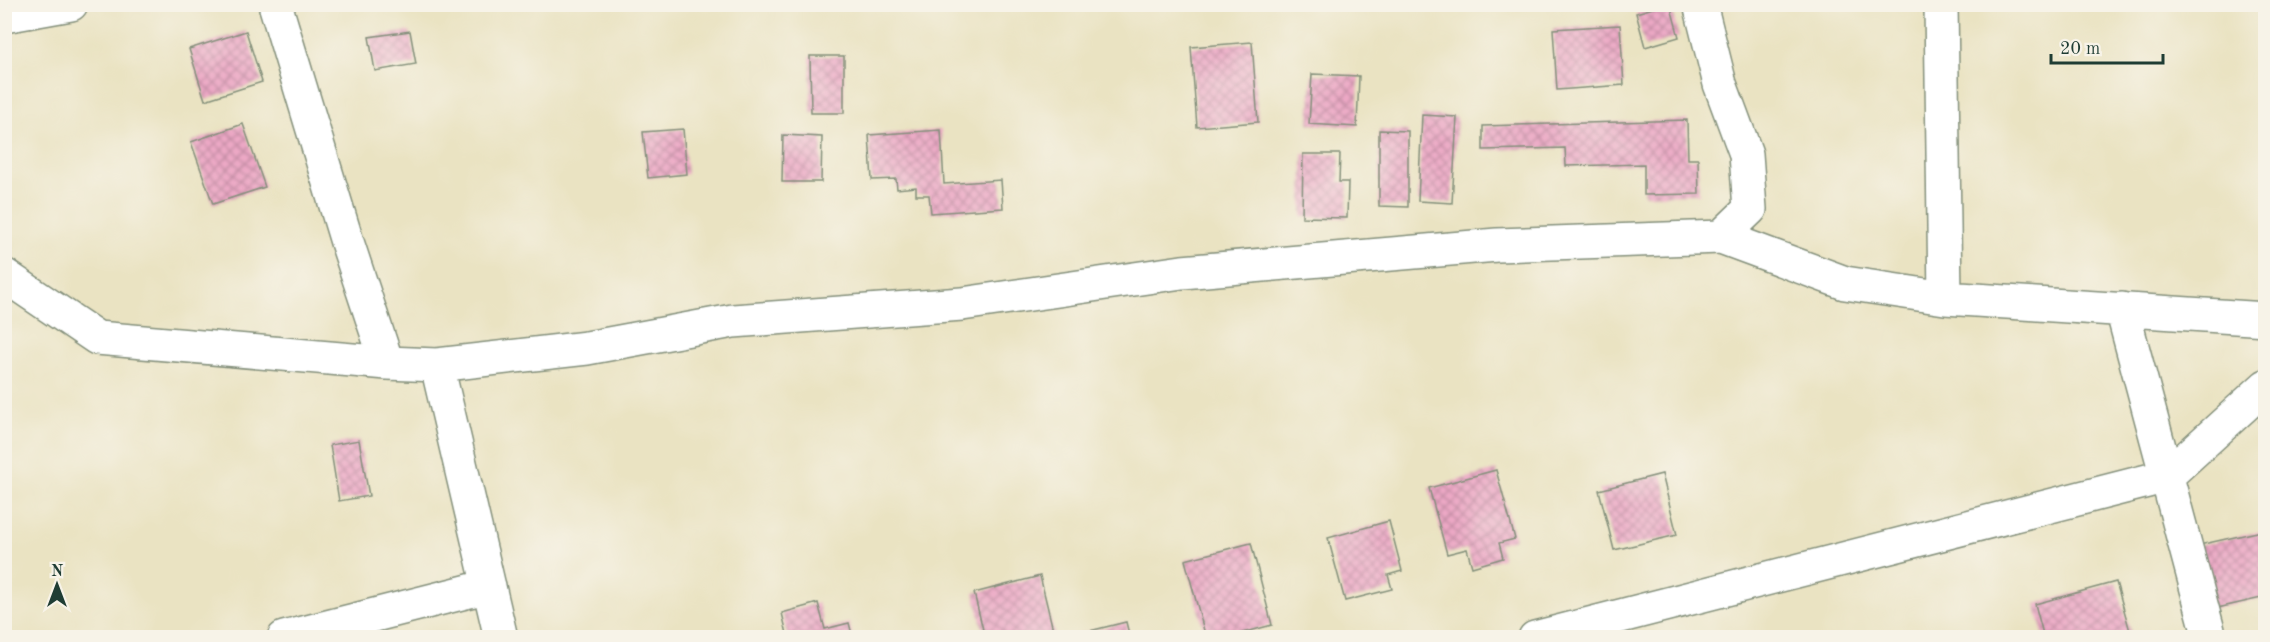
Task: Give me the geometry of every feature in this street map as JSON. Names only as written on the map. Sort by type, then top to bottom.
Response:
[{"type":"street","points":[[4,16],[71,4]]},
{"type":"street","points":[[275,4],[347,242],[387,363]]},
{"type":"street","points":[[1700,4],[1719,84],[1746,154],[1750,209],[1721,237]]},
{"type":"street","points":[[1941,4],[1945,298]]},
{"type":"street","points":[[4,274],[98,338],[387,363],[437,365],[587,348],[733,321],[963,304],[1182,272],[1497,245],[1721,237],[1845,284],[1945,298],[2265,319]]},
{"type":"street","points":[[2122,309],[2210,638]]},
{"type":"street","points":[[437,365],[501,638]]},
{"type":"street","points":[[1535,638],[2167,476],[2265,386]]},
{"type":"street","points":[[284,638],[489,586]]},
{"type":"building","points":[[1670,4],[1679,37],[1645,47],[1636,13]]},
{"type":"building","points":[[1620,25],[1624,85],[1557,90],[1553,29]]},
{"type":"building","points":[[246,31],[262,82],[205,100],[189,49]]},
{"type":"building","points":[[410,31],[416,64],[375,71],[369,37]]},
{"type":"building","points":[[1252,42],[1258,122],[1197,127],[1191,47]]},
{"type":"building","points":[[810,56],[844,56],[844,113],[811,113]]},
{"type":"building","points":[[1312,74],[1359,76],[1357,127],[1309,124]]},
{"type":"building","points":[[1422,115],[1457,117],[1452,203],[1418,201]]},
{"type":"building","points":[[1687,120],[1688,159],[1698,159],[1699,194],[1644,195],[1644,164],[1566,166],[1565,148],[1483,150],[1483,126]]},
{"type":"building","points":[[243,124],[265,187],[213,204],[191,142]]},
{"type":"building","points":[[683,129],[687,174],[648,178],[643,132]]},
{"type":"building","points":[[941,130],[944,184],[1001,180],[1003,208],[931,213],[929,195],[916,195],[916,187],[897,189],[896,179],[872,180],[869,135]]},
{"type":"building","points":[[1379,130],[1408,131],[1408,207],[1379,206]]},
{"type":"building","points":[[783,135],[822,137],[821,182],[782,182]]},
{"type":"building","points":[[1303,154],[1340,154],[1339,182],[1348,182],[1347,218],[1302,217]]},
{"type":"building","points":[[2266,419],[2266,449],[2264,449],[2259,421]]},
{"type":"building","points":[[359,440],[369,496],[339,501],[330,445]]},
{"type":"building","points":[[1496,470],[1515,539],[1499,543],[1503,558],[1472,567],[1467,549],[1447,554],[1429,488]]},
{"type":"building","points":[[1662,474],[1677,535],[1614,550],[1599,490]]},
{"type":"building","points":[[1389,521],[1402,571],[1388,575],[1392,589],[1345,601],[1328,538]]},
{"type":"building","points":[[2266,530],[2266,597],[2213,609],[2199,545]]},
{"type":"building","points":[[1251,543],[1272,625],[1224,638],[1206,638],[1185,560]]},
{"type":"building","points":[[1040,576],[1055,638],[985,638],[974,593]]},
{"type":"building","points":[[2116,582],[2132,638],[2044,638],[2035,604]]},
{"type":"building","points":[[818,603],[825,629],[849,623],[853,638],[788,638],[782,613]]},
{"type":"building","points":[[1126,622],[1130,638],[1065,638],[1065,637]]}]
